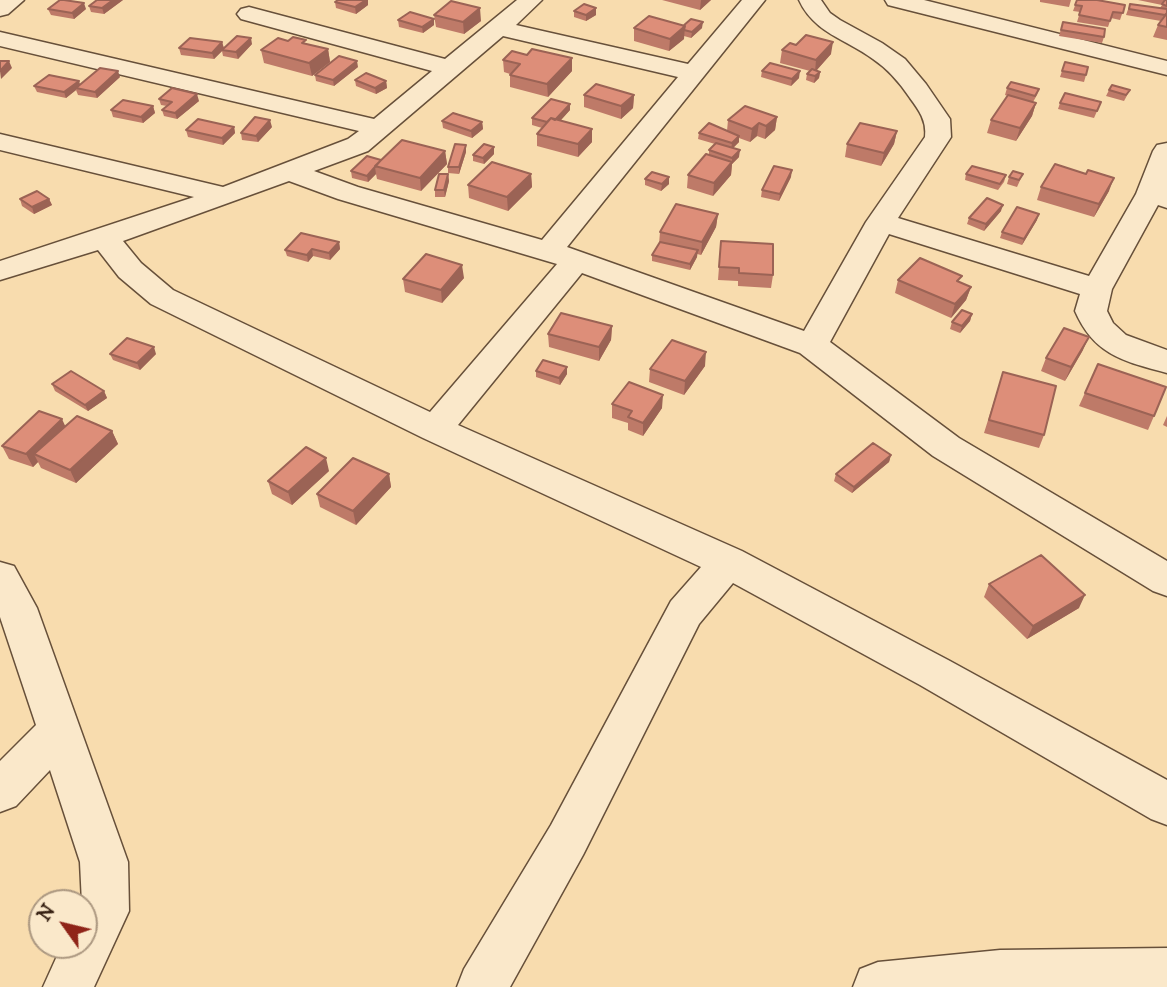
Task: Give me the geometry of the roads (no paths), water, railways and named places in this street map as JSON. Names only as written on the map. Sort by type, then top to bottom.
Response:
[{"type":"street","points":[[0,9],[13,0]]},
{"type":"street","points":[[0,271],[104,238],[350,148],[380,128],[531,0]]},
{"type":"street","points":[[435,429],[694,73],[754,0]]},
{"type":"street","points":[[810,0],[816,13],[829,23],[882,53],[905,72],[933,112],[940,128],[938,137],[881,222],[812,345]]},
{"type":"street","points":[[896,0],[1167,68]]},
{"type":"street","points":[[1003,26],[1014,0]]},
{"type":"street","points":[[249,14],[450,68]]},
{"type":"street","points":[[499,28],[694,73]]},
{"type":"street","points":[[0,39],[380,128]]},
{"type":"street","points":[[0,142],[225,195]]},
{"type":"street","points":[[1167,151],[1159,196],[1097,289],[1091,311],[1099,329],[1115,344],[1167,362]]},
{"type":"street","points":[[289,172],[348,193],[562,256],[812,345],[946,447],[1167,580]]},
{"type":"street","points":[[881,222],[1097,289]]},
{"type":"street","points":[[104,238],[130,270],[162,297],[435,429],[728,562],[935,673],[1167,804]]},
{"type":"street","points":[[482,987],[568,840],[685,613],[728,562]]},
{"type":"street","points":[[0,576],[17,608],[104,862],[105,911],[68,987]]},
{"type":"street","points":[[0,791],[59,732]]},
{"type":"street","points":[[878,987],[1000,975],[1167,973]]}]
